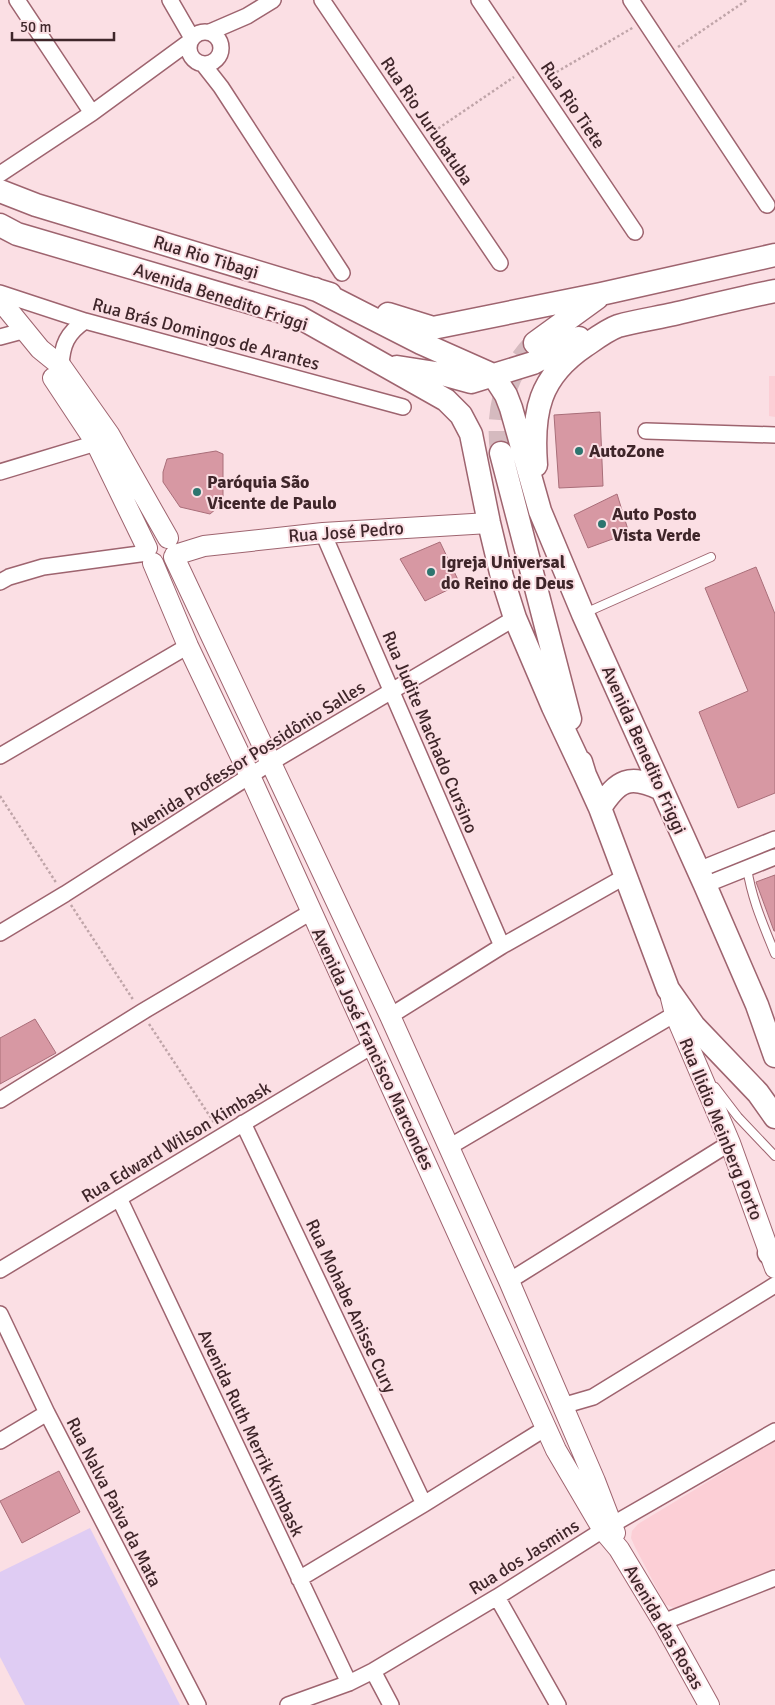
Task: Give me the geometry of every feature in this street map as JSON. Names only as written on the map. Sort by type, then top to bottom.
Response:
[{"type":"main road","name":"Rua Rio Tibagi","points":[[0,190],[36,205],[433,328],[601,294],[775,255]]},
{"type":"main road","name":"Avenida Benedito Friggi","points":[[0,225],[17,234],[299,317],[446,400],[461,415],[470,434],[502,577],[515,618],[553,707],[600,808],[668,989],[694,1026],[758,1093],[775,1116]]},
{"type":"main road","points":[[315,290],[421,343],[493,375],[506,395],[511,408],[540,511]]},
{"type":"main road","points":[[386,366],[442,374],[471,382],[533,363],[584,336],[775,291]]},
{"type":"main road","points":[[535,343],[601,294]]},
{"type":"main road","points":[[540,511],[535,446],[536,421],[544,392],[554,372],[570,356],[616,327]]},
{"type":"main road","name":"Avenida Benedito Friggi","points":[[501,453],[585,775]]},
{"type":"main road","name":"Avenida Benedito Friggi","points":[[540,511],[583,614],[702,877],[773,1047]]},
{"type":"main road","points":[[600,808],[610,793],[620,784],[634,780],[647,782],[661,789]]},
{"type":"street","points":[[17,0],[92,113]]},
{"type":"street","points":[[0,174],[92,113],[163,61],[200,46],[273,0]]},
{"type":"street","name":"Rua Rio Jurubatuba","points":[[322,0],[500,263]]},
{"type":"street","name":"Rua Rio Tiete","points":[[479,0],[635,232]]},
{"type":"street","points":[[631,0],[767,205]]},
{"type":"street","points":[[174,6],[200,46],[221,87],[342,273]]},
{"type":"street","points":[[200,46],[221,49],[221,43],[248,16]]},
{"type":"street","name":"Rua Brás Domingos de Arantes","points":[[0,292],[85,321],[403,407]]},
{"type":"street","name":"Avenida José Francisco Marcondes","points":[[0,300],[40,348],[61,366],[109,434],[172,548],[270,763],[390,1016],[509,1281],[577,1441],[608,1528]]},
{"type":"street","points":[[61,366],[64,346],[74,328],[85,321]]},
{"type":"street","points":[[0,337],[26,330]]},
{"type":"street","name":"Avenida José Francisco Marcondes","points":[[40,348],[50,374],[96,442],[149,555],[188,646],[250,776],[556,1450],[608,1528]]},
{"type":"street","points":[[646,431],[775,435]]},
{"type":"street","points":[[0,472],[96,442]]},
{"type":"street","name":"Rua José Pedro","points":[[172,548],[323,533],[489,523]]},
{"type":"street","name":"Rua Judite Machado Cursino","points":[[323,533],[502,946]]},
{"type":"street","points":[[0,582],[8,577],[43,567],[149,555],[163,565],[169,564],[172,548]]},
{"type":"street","name":"Avenida Professor Possidônio Salles","points":[[0,932],[64,894],[270,763],[515,618]]},
{"type":"street","points":[[0,756],[188,646]]},
{"type":"street","points":[[702,877],[775,839]]},
{"type":"street","points":[[702,877],[747,868],[775,857]]},
{"type":"street","points":[[390,1016],[502,946],[626,876]]},
{"type":"street","points":[[0,1100],[142,1012],[311,912]]},
{"type":"street","name":"Rua Ilidio Meinberg Porto","points":[[668,989],[675,1014],[730,1143],[773,1259]]},
{"type":"street","points":[[449,1147],[675,1014]]},
{"type":"street","name":"Rua Edward Wilson Kimbask","points":[[0,1270],[372,1046]]},
{"type":"street","name":"Rua Mohabe Anisse Cury","points":[[243,1123],[424,1504]]},
{"type":"street","points":[[509,1281],[730,1143]]},
{"type":"street","name":"Avenida Ruth Merrik Kimbask","points":[[119,1198],[348,1683]]},
{"type":"street","points":[[562,1406],[593,1397],[775,1285]]},
{"type":"street","name":"Rua Nalva Paiva da Mata","points":[[0,1314],[47,1413],[198,1705]]},
{"type":"street","points":[[0,1441],[47,1413]]},
{"type":"street","points":[[299,1579],[546,1428]]},
{"type":"street","name":"Rua dos Jasmins","points":[[288,1705],[373,1672],[608,1528],[775,1431]]},
{"type":"street","points":[[556,1450],[562,1454],[568,1454],[573,1450],[577,1441]]},
{"type":"street","name":"Avenida das Rosas","points":[[608,1528],[709,1705]]},
{"type":"street","points":[[662,1622],[775,1578]]},
{"type":"street","points":[[497,1597],[558,1705]]},
{"type":"street","points":[[373,1672],[391,1705]]},
{"type":"lane","points":[[583,614],[711,557]]},
{"type":"lane","points":[[747,868],[750,890],[775,954]]},
{"type":"lane","points":[[695,1062],[738,1116],[775,1156]]},
{"type":"path","points":[[667,54],[747,0]]},
{"type":"path","points":[[536,84],[644,20]]},
{"type":"path","points":[[418,142],[526,70]]},
{"type":"path","points":[[0,796],[222,1136]]},
{"type":"shaded area","points":[[769,376],[775,376],[775,417],[769,416]]},
{"type":"shaded area","points":[[775,1441],[775,1568],[683,1608],[674,1608],[665,1604],[635,1547],[631,1538],[632,1531],[638,1524]]},
{"type":"shaded area","points":[[90,1528],[180,1705],[25,1705],[0,1657],[0,1572]]},
{"type":"building","name":"AutoZone","points":[[600,412],[603,486],[559,488],[554,415]]},
{"type":"building","name":"Paróquia São Vicente de Paulo","points":[[216,451],[223,454],[223,503],[210,514],[180,507],[163,482],[163,472],[167,459]]},
{"type":"building","name":"Auto Posto Vista Verde","points":[[617,494],[629,533],[588,548],[574,515]]},
{"type":"building","name":"Igreja Universal do Reino de Deus","points":[[440,542],[460,584],[425,601],[400,559]]},
{"type":"building","points":[[756,567],[775,614],[775,793],[738,808],[699,712],[748,691],[705,588]]},
{"type":"building","points":[[775,875],[775,931],[774,931],[756,882]]},
{"type":"building","points":[[35,1019],[56,1053],[0,1084],[0,1038]]},
{"type":"building","points":[[59,1471],[80,1512],[22,1543],[0,1501]]},
{"type":"tunnel","points":[[501,453],[500,422],[504,394],[516,368],[535,343]]},
{"type":"place","name":"AutoZone","points":[[579,451]]},
{"type":"place","name":"Paróquia São Vicente de Paulo","points":[[197,492]]},
{"type":"place","name":"Auto Posto Vista Verde","points":[[602,524]]},
{"type":"place","name":"Igreja Universal do Reino de Deus","points":[[431,572]]}]
